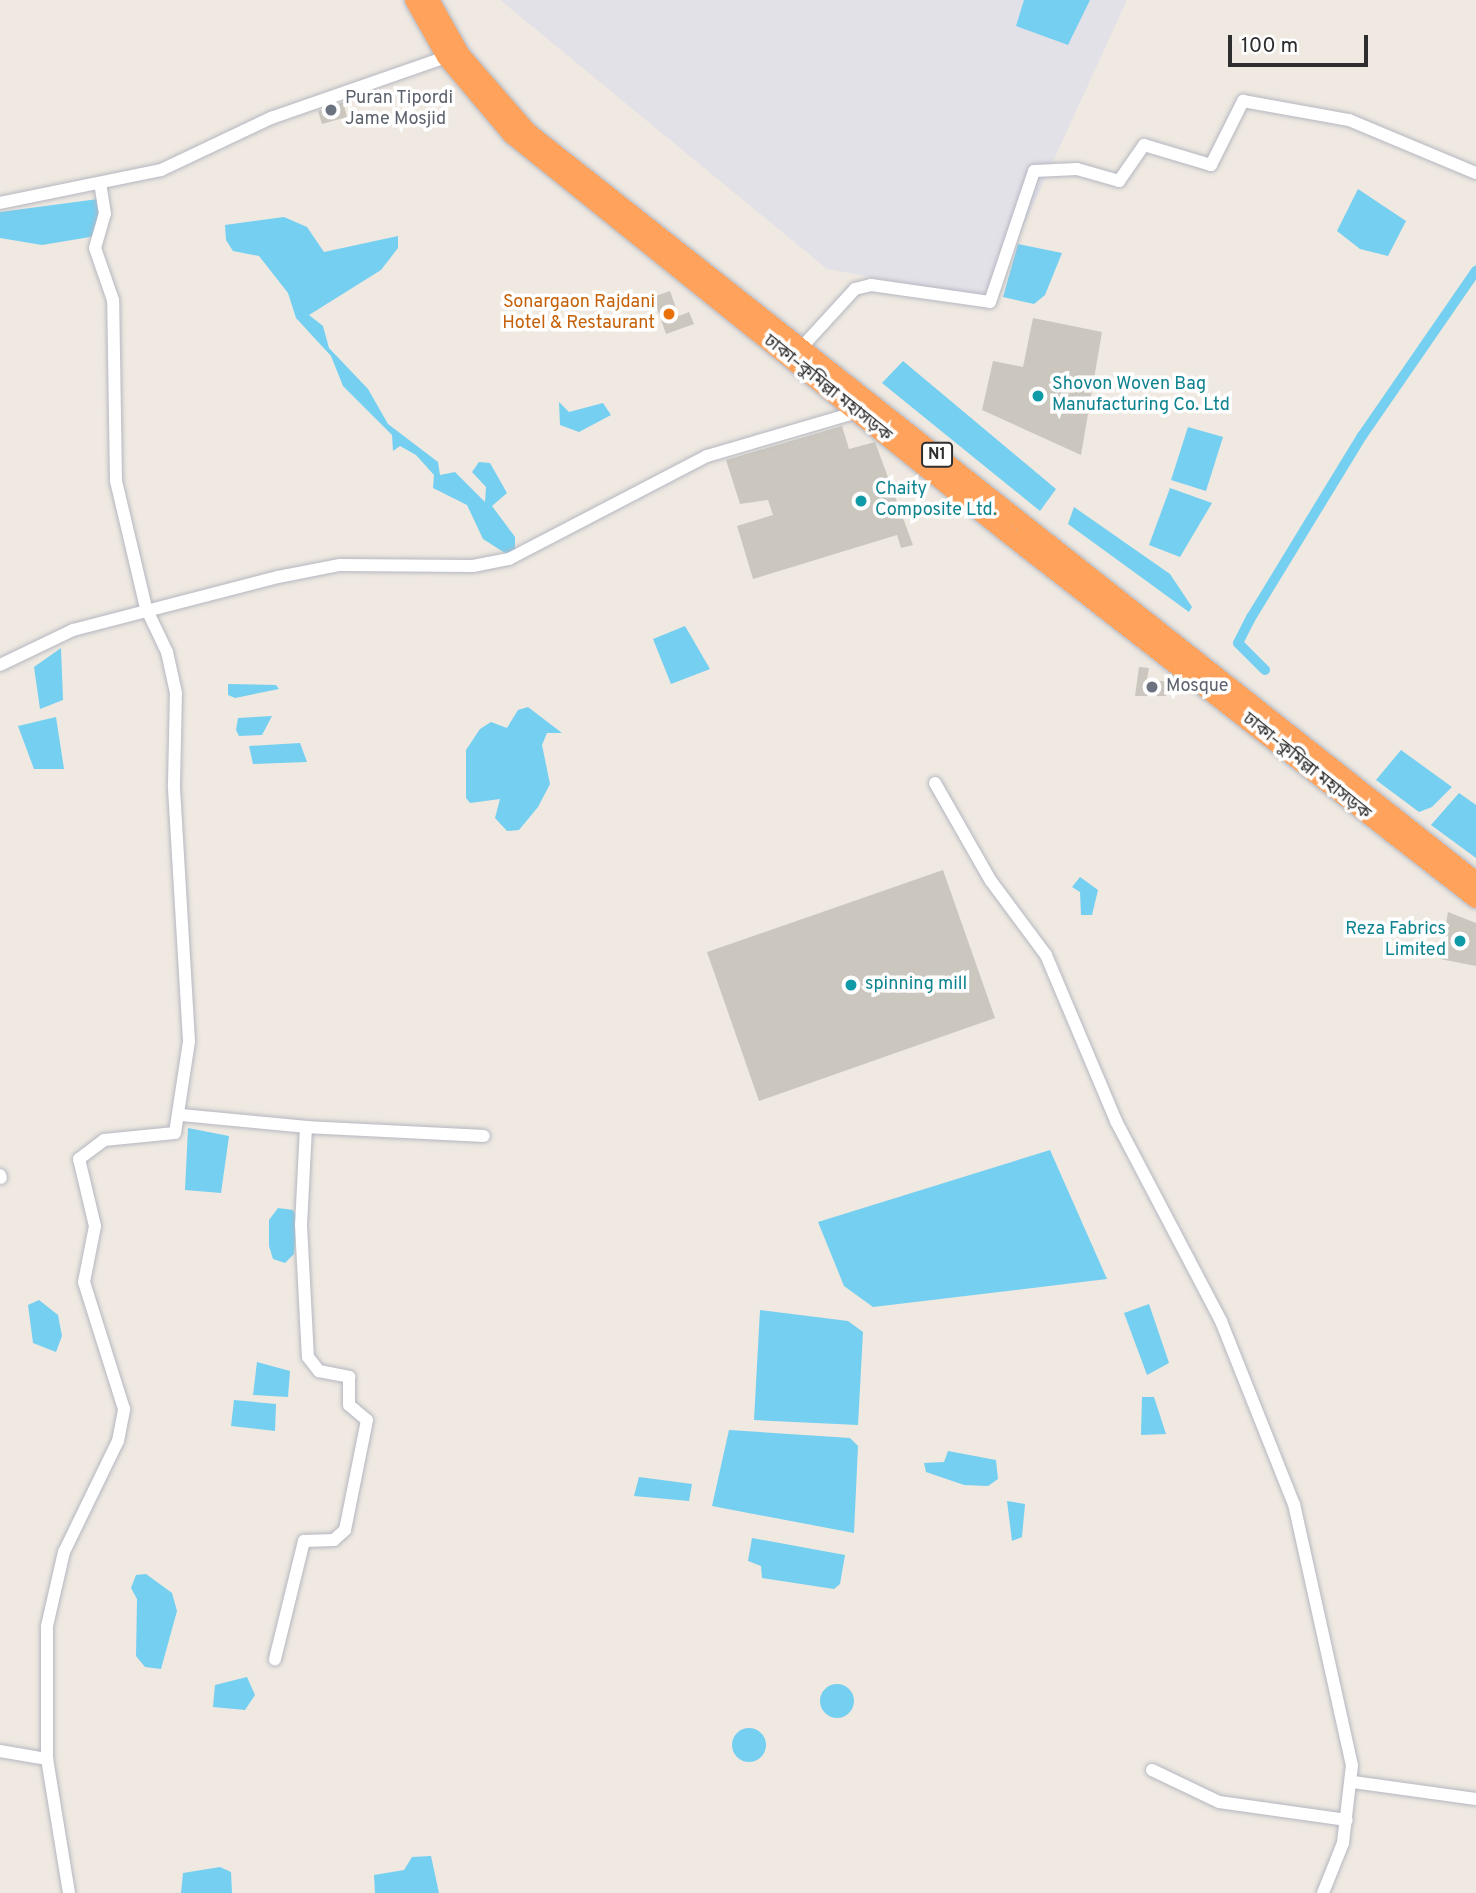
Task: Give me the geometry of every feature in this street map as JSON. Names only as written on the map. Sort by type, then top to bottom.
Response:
[{"type":"highway","name":"ঢাকা–কুমিল্লা মহাসড়ক","points":[[414,0],[452,59],[512,135],[857,412],[1476,899]]},
{"type":"highway","name":"ঢাকা–কুমিল্লা মহাসড়ক","points":[[429,0],[452,59],[528,132],[1476,881]]},
{"type":"street","points":[[0,203],[161,170],[271,118],[452,59]]},
{"type":"street","points":[[801,348],[855,289],[871,285],[990,302],[1034,171],[1077,169],[1119,181],[1144,145],[1211,165],[1243,101],[1349,120],[1476,173]]},
{"type":"street","points":[[69,1893],[47,1759],[47,1626],[55,1585],[92,1488],[118,1441],[124,1409],[83,1282],[95,1226],[79,1158],[104,1140],[175,1133],[182,1115],[188,1041],[176,693],[167,652],[146,608],[111,433],[114,318],[95,248],[104,214],[100,184]]},
{"type":"street","points":[[0,665],[73,630],[146,608],[340,565],[473,566],[509,559],[707,456],[857,412]]},
{"type":"street","points":[[935,783],[992,881],[1046,955],[1088,1063],[1251,1390],[1294,1504],[1353,1782],[1347,1820],[1323,1893]]},
{"type":"street","points":[[182,1115],[306,1127],[484,1136]]},
{"type":"street","points":[[275,1659],[301,1547],[308,1539],[338,1539],[345,1530],[366,1436],[367,1420],[349,1405],[349,1377],[319,1371],[308,1357],[301,1225],[306,1127]]},
{"type":"street","points":[[0,1751],[47,1759]]},
{"type":"street","points":[[1152,1770],[1219,1802],[1347,1820]]},
{"type":"street","points":[[1353,1782],[1476,1799]]},
{"type":"shaded area","points":[[500,0],[1127,0],[990,299],[827,269]]},
{"type":"water","points":[[1024,0],[1090,0],[1068,45],[1016,26]]},
{"type":"water","points":[[1358,189],[1406,221],[1388,256],[1360,249],[1337,231]]},
{"type":"water","points":[[98,199],[100,231],[90,237],[42,245],[0,238],[0,212]]},
{"type":"water","points":[[284,217],[307,227],[324,252],[398,236],[398,248],[381,270],[309,315],[323,326],[329,348],[368,389],[388,424],[438,462],[440,475],[455,472],[485,502],[486,487],[472,472],[479,462],[490,463],[507,493],[492,506],[515,537],[515,551],[505,553],[483,539],[467,505],[433,488],[434,475],[416,455],[400,446],[393,451],[392,435],[343,386],[331,356],[296,318],[288,293],[259,256],[233,251],[226,240],[225,225]]},
{"type":"water","points":[[1018,244],[1062,253],[1045,295],[1034,304],[1003,297]]},
{"type":"water","points":[[903,361],[1056,489],[1040,511],[882,383]]},
{"type":"water","points":[[559,402],[569,412],[603,403],[611,415],[579,432],[560,425]]},
{"type":"water","points":[[1188,427],[1223,437],[1206,491],[1171,480]]},
{"type":"water","points":[[1170,488],[1212,503],[1180,557],[1149,545]]},
{"type":"water","points":[[1074,507],[1170,574],[1192,607],[1189,612],[1068,524]]},
{"type":"water","points":[[685,626],[710,669],[671,684],[653,639]]},
{"type":"water","points":[[61,648],[63,700],[40,709],[34,667]]},
{"type":"water","points":[[228,684],[276,685],[279,689],[235,698],[228,695]]},
{"type":"water","points":[[528,707],[562,733],[547,733],[542,745],[550,784],[538,807],[519,830],[507,831],[495,818],[500,799],[470,803],[466,798],[466,750],[480,729],[491,722],[507,728],[518,710]]},
{"type":"water","points":[[272,716],[262,735],[239,736],[236,730],[238,718]]},
{"type":"water","points":[[56,717],[64,769],[34,769],[18,726]]},
{"type":"water","points":[[300,743],[307,762],[253,764],[249,746]]},
{"type":"water","points":[[1401,750],[1452,787],[1432,807],[1419,812],[1376,780]]},
{"type":"water","points":[[1459,793],[1476,805],[1476,858],[1431,825]]},
{"type":"water","points":[[1080,877],[1098,890],[1092,915],[1081,915],[1080,892],[1072,887]]},
{"type":"water","points":[[188,1128],[229,1136],[221,1193],[185,1190]]},
{"type":"water","points":[[1050,1150],[1107,1279],[873,1307],[844,1286],[818,1222]]},
{"type":"water","points":[[278,1208],[293,1210],[297,1218],[294,1254],[285,1263],[273,1259],[269,1246],[269,1220]]},
{"type":"water","points":[[39,1300],[58,1315],[62,1336],[56,1352],[33,1343],[28,1305]]},
{"type":"water","points":[[1149,1304],[1169,1363],[1147,1375],[1124,1313]]},
{"type":"water","points":[[760,1310],[848,1321],[863,1332],[858,1425],[754,1420]]},
{"type":"water","points":[[257,1362],[290,1371],[288,1397],[253,1395]]},
{"type":"water","points":[[1142,1397],[1154,1397],[1166,1434],[1141,1435]]},
{"type":"water","points":[[234,1400],[276,1404],[275,1431],[231,1426]]},
{"type":"water","points":[[729,1430],[850,1438],[858,1446],[854,1533],[712,1506]]},
{"type":"water","points":[[948,1451],[996,1460],[998,1479],[988,1486],[964,1485],[926,1472],[924,1463],[944,1462]]},
{"type":"water","points":[[639,1477],[692,1484],[689,1501],[634,1496]]},
{"type":"water","points":[[1007,1501],[1025,1504],[1022,1537],[1012,1541]]},
{"type":"water","points":[[752,1538],[845,1555],[840,1584],[834,1589],[762,1578],[761,1566],[748,1561]]},
{"type":"water","points":[[146,1574],[172,1593],[177,1611],[161,1669],[145,1667],[136,1656],[137,1599],[131,1588],[136,1575]]},
{"type":"water","points":[[247,1677],[255,1695],[245,1710],[213,1707],[215,1685]]},
{"type":"water","points":[[837,1684],[849,1689],[854,1701],[849,1713],[837,1718],[825,1713],[820,1701],[825,1689]]},
{"type":"water","points":[[749,1728],[761,1733],[766,1745],[761,1757],[749,1762],[737,1757],[732,1745],[737,1733]]},
{"type":"water","points":[[431,1856],[439,1893],[375,1893],[374,1875],[404,1870],[412,1857]]},
{"type":"water","points":[[220,1867],[231,1872],[232,1893],[181,1893],[183,1873]]},
{"type":"building","name":"Puran Tipordi Jame Mosjid","points":[[343,102],[347,117],[322,124],[318,111]]},
{"type":"building","name":"Sonargaon Rajdani Hotel & Restaurant","points":[[670,291],[679,316],[689,312],[694,324],[666,334],[653,297]]},
{"type":"building","name":"Shovon Woven Bag Manufacturing Co. Ltd","points":[[1033,318],[1102,332],[1081,455],[982,410],[993,361],[1023,367]]},
{"type":"building","name":"Chaity Composite Ltd.","points":[[842,426],[849,449],[875,442],[913,545],[901,548],[897,535],[753,579],[737,526],[773,515],[768,500],[740,504],[726,460]]},
{"type":"building","name":"Mosque","points":[[1139,667],[1149,668],[1147,679],[1168,682],[1166,696],[1135,696]]},
{"type":"building","name":"spinning mill","points":[[943,870],[995,1018],[759,1101],[707,952]]},
{"type":"building","name":"Reza Fabrics Limited","points":[[1448,912],[1476,923],[1476,966],[1440,959]]},
{"type":"waterway","points":[[1265,670],[1238,643],[1252,616],[1362,436],[1476,271]]},
{"type":"place","name":"Puran Tipordi Jame Mosjid","points":[[331,110]]},
{"type":"place","name":"Sonargaon Rajdani Hotel & Restaurant","points":[[669,314]]},
{"type":"place","name":"Shovon Woven Bag Manufacturing Co. Ltd","points":[[1038,396]]},
{"type":"place","name":"Chaity Composite Ltd.","points":[[861,501]]},
{"type":"place","name":"Mosque","points":[[1152,687]]},
{"type":"place","name":"Reza Fabrics Limited","points":[[1460,941]]},
{"type":"place","name":"spinning mill","points":[[851,985]]}]
